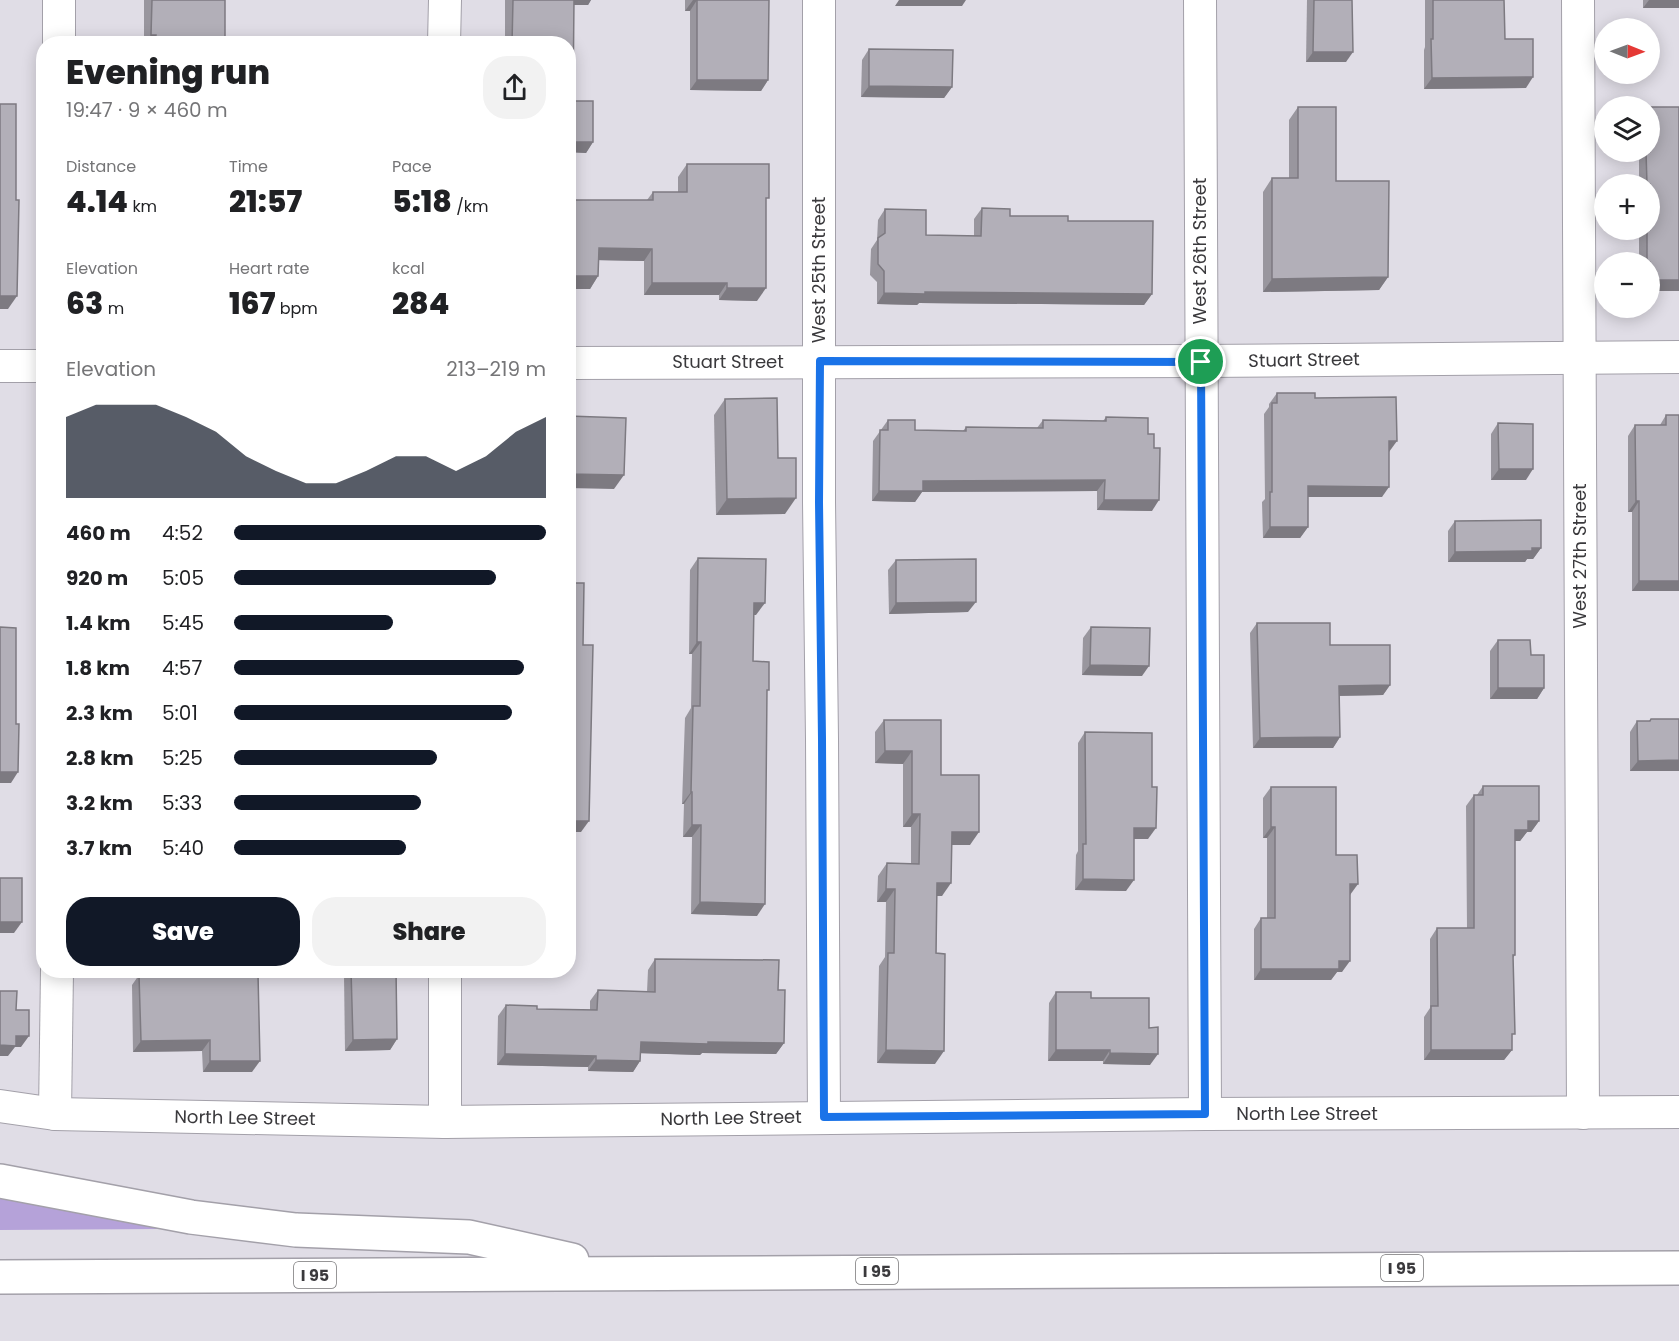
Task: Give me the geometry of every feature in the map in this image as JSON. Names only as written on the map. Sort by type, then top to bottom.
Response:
[{"type":"highway","points":[[0,1181],[191,1217],[296,1230],[469,1237],[630,1273]]},
{"type":"highway","name":"I 95","points":[[0,1277],[1679,1268]]},
{"type":"street","points":[[59,0],[59,36]]},
{"type":"street","points":[[444,36],[445,0]]},
{"type":"street","name":"West 25th Street","points":[[819,0],[819,502],[824,1117]]},
{"type":"street","name":"West 26th Street","points":[[1200,0],[1205,1114]]},
{"type":"street","name":"West 27th Street","points":[[1578,0],[1583,1113]]},
{"type":"street","name":"Stuart Street","points":[[576,363],[1201,362],[1679,357]]},
{"type":"street","points":[[0,366],[36,366]]},
{"type":"street","points":[[55,1114],[57,978]]},
{"type":"street","points":[[445,978],[445,1122]]},
{"type":"street","name":"North Lee Street","points":[[0,1106],[55,1114],[445,1122],[824,1117],[1679,1112]]},
{"type":"shaded area","points":[[0,1182],[12,1187],[161,1229],[0,1230]]},
{"type":"building","points":[[152,0],[225,0],[225,36],[151,35]]},
{"type":"building","points":[[513,0],[574,0],[574,36],[512,36]]},
{"type":"building","points":[[697,0],[769,0],[768,80],[697,80]]},
{"type":"building","points":[[1314,0],[1352,0],[1353,52],[1313,52]]},
{"type":"building","points":[[1433,0],[1504,0],[1505,39],[1533,39],[1533,77],[1432,78]]},
{"type":"building","points":[[869,49],[953,50],[952,87],[869,86]]},
{"type":"building","points":[[576,101],[593,101],[593,142],[576,142]]},
{"type":"building","points":[[0,104],[16,104],[16,200],[19,200],[17,296],[0,296]]},
{"type":"building","points":[[1298,107],[1336,107],[1336,181],[1389,181],[1388,277],[1272,279],[1272,178],[1298,178]]},
{"type":"building","points":[[1660,107],[1679,107],[1679,280],[1660,280],[1660,252],[1647,252],[1647,240],[1660,240],[1660,174],[1647,174],[1646,162],[1660,162]]},
{"type":"building","points":[[687,164],[769,164],[769,198],[766,198],[766,288],[727,288],[727,283],[652,283],[652,249],[599,248],[598,276],[576,276],[576,200],[653,200],[653,192],[687,192]]},
{"type":"building","points":[[982,208],[1010,209],[1010,216],[1068,216],[1068,221],[1153,221],[1152,294],[884,293],[884,271],[878,264],[878,238],[885,233],[885,209],[926,210],[926,235],[981,236]]},
{"type":"building","points":[[1277,393],[1315,393],[1315,398],[1396,397],[1397,441],[1389,441],[1389,487],[1308,486],[1308,527],[1270,527],[1272,403],[1277,403]]},
{"type":"building","points":[[777,398],[778,458],[796,458],[796,498],[727,499],[725,399]]},
{"type":"building","points":[[1666,415],[1679,415],[1679,581],[1639,581],[1639,501],[1636,501],[1635,425],[1666,425]]},
{"type":"building","points":[[576,416],[626,418],[624,475],[576,474]]},
{"type":"building","points":[[1106,417],[1148,418],[1148,434],[1154,434],[1154,448],[1160,448],[1159,500],[1104,500],[1105,480],[923,481],[923,491],[879,491],[880,430],[888,430],[888,420],[915,420],[915,430],[966,431],[966,427],[1043,428],[1043,420],[1106,421]]},
{"type":"building","points":[[1498,423],[1533,424],[1533,469],[1499,469]]},
{"type":"building","points":[[1541,520],[1541,548],[1532,548],[1532,551],[1455,552],[1455,521]]},
{"type":"building","points":[[698,558],[766,559],[765,603],[754,603],[753,661],[769,662],[765,904],[700,902],[701,825],[692,825],[691,792],[693,706],[700,706],[701,642],[697,642]]},
{"type":"building","points":[[976,559],[976,602],[896,603],[896,560]]},
{"type":"building","points":[[576,583],[584,583],[583,645],[593,645],[589,821],[576,821]]},
{"type":"building","points":[[1257,623],[1330,623],[1330,645],[1390,645],[1390,685],[1339,686],[1340,737],[1260,738]]},
{"type":"building","points":[[0,627],[16,628],[18,772],[0,772]]},
{"type":"building","points":[[1091,627],[1150,628],[1149,666],[1090,665]]},
{"type":"building","points":[[1498,640],[1530,640],[1531,655],[1544,655],[1544,688],[1498,688]]},
{"type":"building","points":[[1651,719],[1679,719],[1679,760],[1638,761],[1637,721],[1650,721]]},
{"type":"building","points":[[884,720],[941,720],[941,775],[979,775],[979,832],[952,832],[951,883],[937,883],[936,953],[945,954],[944,1051],[886,1050],[888,953],[894,953],[895,889],[886,889],[887,863],[919,864],[920,814],[912,814],[912,751],[885,751]]},
{"type":"building","points":[[1085,732],[1152,733],[1152,787],[1157,787],[1156,828],[1134,828],[1134,880],[1083,879],[1083,844],[1086,844]]},
{"type":"building","points":[[1483,786],[1539,786],[1539,821],[1528,821],[1528,830],[1515,830],[1515,955],[1513,955],[1515,1034],[1512,1034],[1512,1050],[1431,1050],[1431,1006],[1438,1006],[1437,928],[1474,928],[1474,795],[1483,795]]},
{"type":"building","points":[[1271,787],[1336,787],[1336,855],[1357,855],[1358,884],[1350,884],[1350,961],[1339,961],[1339,969],[1261,969],[1261,918],[1275,918],[1275,827],[1271,827]]},
{"type":"building","points":[[0,878],[22,878],[22,922],[0,922]]},
{"type":"building","points":[[655,959],[779,960],[778,990],[785,990],[784,1043],[641,1042],[640,1061],[596,1060],[596,1056],[505,1054],[506,1005],[537,1006],[537,1009],[597,1010],[598,990],[655,992]]},
{"type":"building","points":[[139,978],[258,978],[260,1061],[210,1061],[210,1040],[141,1041]]},
{"type":"building","points":[[351,978],[396,978],[397,1039],[353,1040]]},
{"type":"building","points":[[0,991],[17,991],[16,1010],[29,1010],[29,1036],[16,1036],[16,1046],[0,1045]]},
{"type":"building","points":[[1056,992],[1091,992],[1091,998],[1149,998],[1149,1028],[1158,1027],[1158,1054],[1110,1053],[1110,1050],[1056,1050]]},
{"type":"route","points":[[820,361],[1201,362],[1205,1114],[824,1117],[820,361]]}]
